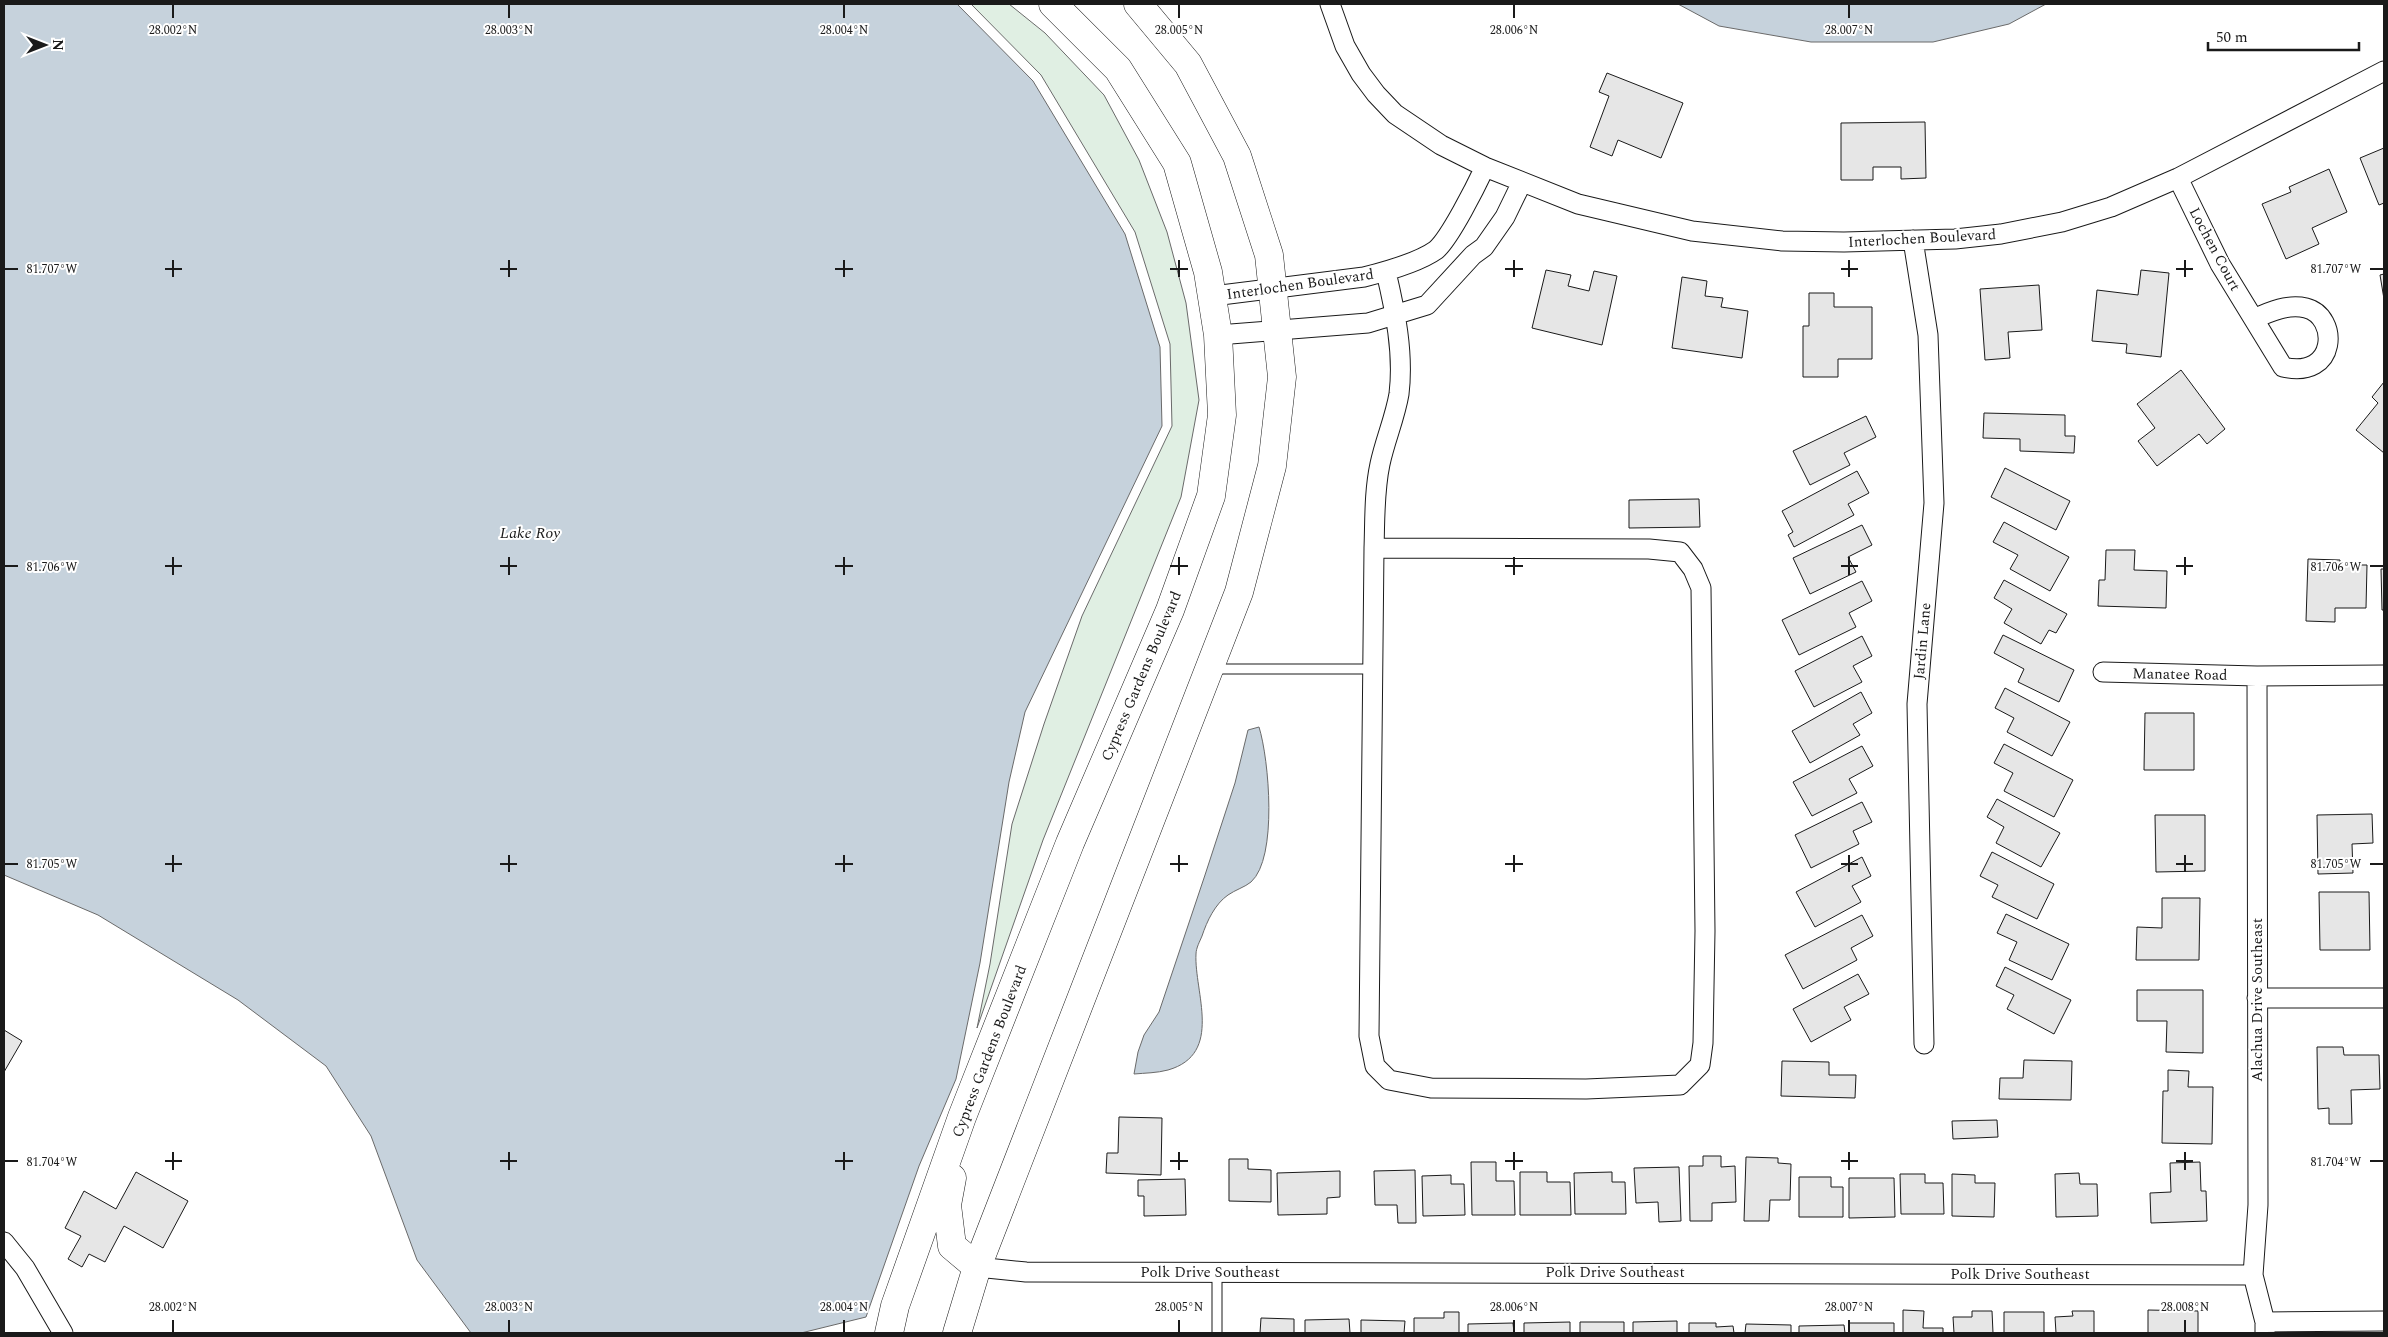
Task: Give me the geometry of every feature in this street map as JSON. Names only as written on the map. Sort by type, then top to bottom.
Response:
[{"type":"main road","name":"Cypress Gardens Boulevard","points":[[889,1333],[895,1306],[962,1118],[1070,843],[1170,610],[1210,496],[1222,415],[1218,335],[1208,272],[1177,163],[1118,69],[1053,4]]},
{"type":"main road","points":[[958,1333],[977,1267],[1239,592],[1272,466],[1282,377],[1269,255],[1237,156],[1188,64],[1138,4]]},
{"type":"main road","points":[[962,1118],[947,1205],[952,1246],[977,1267]]},
{"type":"street","name":"Interlochen Boulevard","points":[[1330,4],[1345,46],[1361,74],[1395,114],[1441,145],[1485,168],[1578,204],[1692,231],[1782,241],[1913,240],[2001,234],[2062,222],[2111,207],[2178,178],[2384,71]]},
{"type":"street","name":"Interlochen Boulevard","points":[[1212,296],[1273,290],[1386,272],[1436,250],[1474,192],[1485,168]]},
{"type":"street","name":"Lochen Court","points":[[2178,178],[2220,264],[2254,319]]},
{"type":"street","points":[[1218,335],[1368,323],[1427,305],[1473,255],[1484,247],[1505,217],[1522,182]]},
{"type":"street","name":"Jardin Lane","points":[[1913,240],[1928,335],[1934,503],[1917,704],[1924,1044]]},
{"type":"street","points":[[1374,548],[1649,549],[1680,552],[1693,569],[1701,588],[1705,931],[1704,1034],[1700,1065],[1680,1085],[1586,1089],[1431,1088],[1389,1080],[1376,1066],[1369,1036],[1374,548],[1375,496],[1380,463],[1392,426],[1399,392],[1396,314],[1386,272]]},
{"type":"street","name":"Manatee Road","points":[[2103,672],[2257,676],[2384,675]]},
{"type":"street","name":"Alachua Drive Southeast","points":[[2257,676],[2258,1205],[2253,1275],[2265,1327]]},
{"type":"street","points":[[2257,998],[2384,998]]},
{"type":"street","points":[[4,1242],[26,1268],[63,1333]]},
{"type":"street","name":"Polk Drive Southeast","points":[[977,1267],[1026,1272],[2253,1275]]},
{"type":"street","points":[[2265,1327],[2384,1321]]},
{"type":"lane","points":[[1209,668],[1373,668]]},
{"type":"lane","points":[[1217,1273],[1217,1333]]},
{"type":"green space","points":[[971,4],[1009,4],[1045,33],[1104,95],[1139,160],[1167,232],[1186,303],[1199,400],[1181,497],[1043,840],[977,1028],[990,964],[1012,824],[1044,724],[1082,616],[1172,426],[1170,344],[1135,232],[1041,75]]},
{"type":"water","name":"Lake Roy","points":[[4,4],[957,4],[1033,81],[1125,234],[1160,347],[1162,426],[1025,712],[1009,782],[980,963],[956,1079],[919,1166],[866,1317],[801,1333],[471,1333],[417,1260],[371,1136],[326,1066],[238,1000],[98,915],[4,875]]},
{"type":"water","points":[[1678,4],[2046,4],[2009,24],[1933,42],[1811,42],[1719,26]]},
{"type":"water","points":[[1259,727],[1266,761],[1268,784],[1268,831],[1265,852],[1260,870],[1251,882],[1228,895],[1215,908],[1197,947],[1197,969],[1202,1020],[1201,1036],[1196,1050],[1185,1062],[1168,1070],[1134,1074],[1138,1052],[1144,1035],[1159,1012],[1205,875],[1235,783],[1248,730]]},
{"type":"building","points":[[1607,73],[1683,103],[1661,158],[1618,140],[1612,156],[1590,147],[1609,96],[1599,92]]},
{"type":"building","points":[[1925,122],[1926,178],[1901,179],[1901,167],[1873,167],[1873,180],[1841,180],[1841,123]]},
{"type":"building","points":[[2384,148],[2384,203],[2379,205],[2360,158]]},
{"type":"building","points":[[2329,169],[2347,212],[2312,228],[2319,244],[2286,259],[2262,204],[2291,192],[2289,187]]},
{"type":"building","points":[[1546,270],[1571,275],[1568,286],[1589,291],[1594,271],[1617,276],[1602,345],[1532,328]]},
{"type":"building","points":[[2141,270],[2169,273],[2161,357],[2126,353],[2127,344],[2092,341],[2097,290],[2138,295]]},
{"type":"building","points":[[2384,274],[2384,299],[2380,275]]},
{"type":"building","points":[[1682,277],[1707,281],[1705,296],[1723,298],[1721,307],[1748,311],[1742,358],[1672,348]]},
{"type":"building","points":[[2039,285],[2042,330],[2008,332],[2010,358],[1985,360],[1980,289]]},
{"type":"building","points":[[1809,293],[1834,293],[1834,307],[1872,307],[1872,359],[1838,359],[1838,377],[1803,377],[1803,326],[1809,326]]},
{"type":"building","points":[[2181,370],[2225,429],[2207,444],[2199,434],[2157,466],[2138,441],[2155,428],[2137,404]]},
{"type":"building","points":[[2384,382],[2384,453],[2356,430],[2378,403],[2372,397]]},
{"type":"building","points":[[1984,413],[2065,415],[2065,436],[2075,436],[2074,453],[2020,451],[2020,439],[1983,438]]},
{"type":"building","points":[[1866,416],[1876,437],[1844,453],[1850,465],[1810,485],[1793,451]]},
{"type":"building","points":[[2005,468],[2070,501],[2056,530],[1991,497]]},
{"type":"building","points":[[1857,471],[1869,493],[1848,504],[1854,515],[1794,547],[1788,535],[1793,532],[1782,511]]},
{"type":"building","points":[[1699,499],[1700,527],[1629,528],[1629,500]]},
{"type":"building","points":[[2004,522],[2069,557],[2050,591],[2010,569],[2018,555],[1993,542]]},
{"type":"building","points":[[1862,525],[1872,545],[1848,557],[1856,572],[1810,594],[1793,558]]},
{"type":"building","points":[[2106,550],[2135,550],[2134,570],[2167,571],[2166,608],[2098,606],[2099,580],[2105,580]]},
{"type":"building","points":[[2308,559],[2340,560],[2340,565],[2367,565],[2366,608],[2335,608],[2335,622],[2306,621]]},
{"type":"building","points":[[2381,569],[2384,569],[2384,610],[2382,610]]},
{"type":"building","points":[[2004,580],[2067,614],[2056,633],[2049,630],[2041,644],[2004,623],[2012,609],[1994,598]]},
{"type":"building","points":[[1862,581],[1872,601],[1849,613],[1856,627],[1799,655],[1782,620]]},
{"type":"building","points":[[2003,635],[2074,670],[2059,702],[2018,682],[2024,669],[1994,653]]},
{"type":"building","points":[[1862,636],[1872,656],[1853,666],[1862,682],[1814,707],[1795,671]]},
{"type":"building","points":[[2005,688],[2070,722],[2052,756],[2007,732],[2014,718],[1995,708]]},
{"type":"building","points":[[1861,692],[1872,713],[1853,724],[1860,735],[1810,763],[1792,731]]},
{"type":"building","points":[[2145,713],[2194,713],[2194,770],[2144,770]]},
{"type":"building","points":[[2004,744],[2073,780],[2054,817],[2004,791],[2013,773],[1994,763]]},
{"type":"building","points":[[1862,746],[1873,766],[1849,779],[1857,793],[1812,816],[1793,782]]},
{"type":"building","points":[[1997,799],[2060,833],[2041,867],[1996,843],[2004,827],[1987,817]]},
{"type":"building","points":[[1862,802],[1872,822],[1853,831],[1859,844],[1811,868],[1795,835]]},
{"type":"building","points":[[2372,814],[2373,843],[2352,844],[2353,873],[2318,874],[2317,815]]},
{"type":"building","points":[[2155,815],[2205,815],[2205,871],[2156,872]]},
{"type":"building","points":[[1992,852],[2054,884],[2037,919],[1992,897],[1998,885],[1980,876]]},
{"type":"building","points":[[1862,857],[1871,876],[1852,886],[1861,902],[1815,927],[1796,892]]},
{"type":"building","points":[[2319,892],[2369,892],[2370,950],[2320,950]]},
{"type":"building","points":[[2162,898],[2200,898],[2199,960],[2136,960],[2137,927],[2162,928]]},
{"type":"building","points":[[2006,914],[2069,944],[2052,980],[2009,960],[2017,942],[1997,933]]},
{"type":"building","points":[[1862,915],[1873,936],[1851,948],[1857,960],[1803,989],[1785,955]]},
{"type":"building","points":[[2005,967],[2071,1000],[2054,1034],[2007,1009],[2014,995],[1996,986]]},
{"type":"building","points":[[1858,974],[1869,994],[1844,1007],[1851,1020],[1811,1042],[1793,1009]]},
{"type":"building","points":[[2137,990],[2203,990],[2203,1053],[2166,1052],[2167,1021],[2137,1021]]},
{"type":"building","points":[[4,1030],[22,1041],[4,1072]]},
{"type":"building","points":[[2317,1047],[2343,1047],[2344,1055],[2379,1055],[2380,1089],[2351,1090],[2352,1124],[2329,1124],[2329,1108],[2318,1109]]},
{"type":"building","points":[[2024,1060],[2072,1061],[2071,1100],[1999,1099],[2000,1078],[2023,1078]]},
{"type":"building","points":[[1782,1061],[1829,1062],[1829,1075],[1856,1075],[1855,1098],[1781,1096]]},
{"type":"building","points":[[2168,1070],[2189,1071],[2188,1087],[2213,1087],[2212,1144],[2162,1143],[2163,1091],[2168,1091]]},
{"type":"building","points":[[1119,1117],[1162,1118],[1161,1175],[1106,1173],[1107,1153],[1118,1153]]},
{"type":"building","points":[[1997,1120],[1998,1137],[1953,1139],[1952,1121]]},
{"type":"building","points":[[1703,1156],[1721,1156],[1721,1167],[1735,1166],[1736,1202],[1712,1203],[1712,1221],[1690,1221],[1689,1166],[1703,1166]]},
{"type":"building","points":[[1746,1157],[1778,1158],[1778,1163],[1791,1164],[1790,1200],[1770,1200],[1769,1221],[1744,1221]]},
{"type":"building","points":[[1229,1159],[1248,1159],[1248,1169],[1271,1170],[1271,1202],[1229,1201]]},
{"type":"building","points":[[1471,1162],[1496,1162],[1496,1181],[1514,1181],[1515,1215],[1472,1215]]},
{"type":"building","points":[[2200,1162],[2201,1191],[2206,1191],[2207,1221],[2151,1223],[2150,1193],[2171,1192],[2170,1163]]},
{"type":"building","points":[[1679,1167],[1681,1221],[1659,1222],[1658,1202],[1636,1203],[1634,1168]]},
{"type":"building","points":[[1415,1170],[1416,1223],[1398,1223],[1397,1205],[1375,1205],[1374,1171]]},
{"type":"building","points":[[1340,1171],[1340,1197],[1327,1198],[1327,1214],[1278,1215],[1277,1173]]},
{"type":"building","points":[[136,1172],[188,1201],[163,1248],[124,1226],[105,1262],[89,1254],[82,1267],[68,1259],[81,1236],[65,1228],[84,1191],[116,1209]]},
{"type":"building","points":[[1520,1172],[1547,1172],[1547,1182],[1570,1182],[1571,1215],[1520,1215]]},
{"type":"building","points":[[1612,1172],[1612,1182],[1625,1182],[1626,1214],[1575,1214],[1574,1173]]},
{"type":"building","points":[[2079,1173],[2080,1184],[2097,1184],[2098,1216],[2056,1217],[2055,1174]]},
{"type":"building","points":[[1900,1174],[1925,1174],[1925,1183],[1943,1183],[1944,1214],[1901,1214]]},
{"type":"building","points":[[1952,1174],[1975,1175],[1975,1183],[1995,1183],[1994,1217],[1952,1216]]},
{"type":"building","points":[[1451,1175],[1451,1184],[1464,1184],[1465,1215],[1423,1216],[1422,1176]]},
{"type":"building","points":[[1799,1177],[1831,1177],[1831,1187],[1843,1187],[1843,1217],[1799,1217]]},
{"type":"building","points":[[1849,1178],[1894,1178],[1895,1217],[1849,1218]]},
{"type":"building","points":[[1185,1179],[1186,1215],[1144,1216],[1144,1196],[1138,1196],[1138,1180]]},
{"type":"building","points":[[1903,1310],[1924,1311],[1923,1328],[1943,1328],[1943,1333],[1903,1333]]},
{"type":"building","points":[[2148,1310],[2198,1311],[2198,1333],[2148,1333]]},
{"type":"building","points":[[1972,1311],[1992,1311],[1993,1333],[1954,1333],[1953,1317],[1972,1317]]},
{"type":"building","points":[[2072,1311],[2094,1311],[2094,1333],[2056,1333],[2055,1317],[2073,1316]]},
{"type":"building","points":[[1444,1312],[1459,1312],[1459,1333],[1414,1333],[1414,1318],[1444,1318]]},
{"type":"building","points":[[2004,1312],[2044,1312],[2044,1333],[2004,1333]]},
{"type":"building","points":[[1261,1318],[1294,1319],[1294,1333],[1260,1333]]},
{"type":"building","points":[[1349,1319],[1350,1333],[1305,1333],[1305,1320]]},
{"type":"building","points":[[1361,1320],[1405,1321],[1404,1333],[1361,1333]]},
{"type":"building","points":[[1677,1321],[1677,1333],[1633,1333],[1633,1322]]},
{"type":"building","points":[[1570,1322],[1570,1333],[1524,1333],[1524,1323]]},
{"type":"building","points":[[1580,1322],[1624,1322],[1624,1333],[1580,1333]]},
{"type":"building","points":[[1513,1323],[1514,1333],[1468,1333],[1468,1324]]},
{"type":"building","points":[[1689,1323],[1716,1323],[1716,1327],[1733,1326],[1734,1333],[1689,1333]]},
{"type":"building","points":[[1849,1323],[1894,1323],[1894,1333],[1849,1333]]},
{"type":"building","points":[[1746,1324],[1791,1325],[1791,1333],[1745,1333]]},
{"type":"building","points":[[1844,1325],[1845,1333],[1799,1333],[1799,1326]]}]
